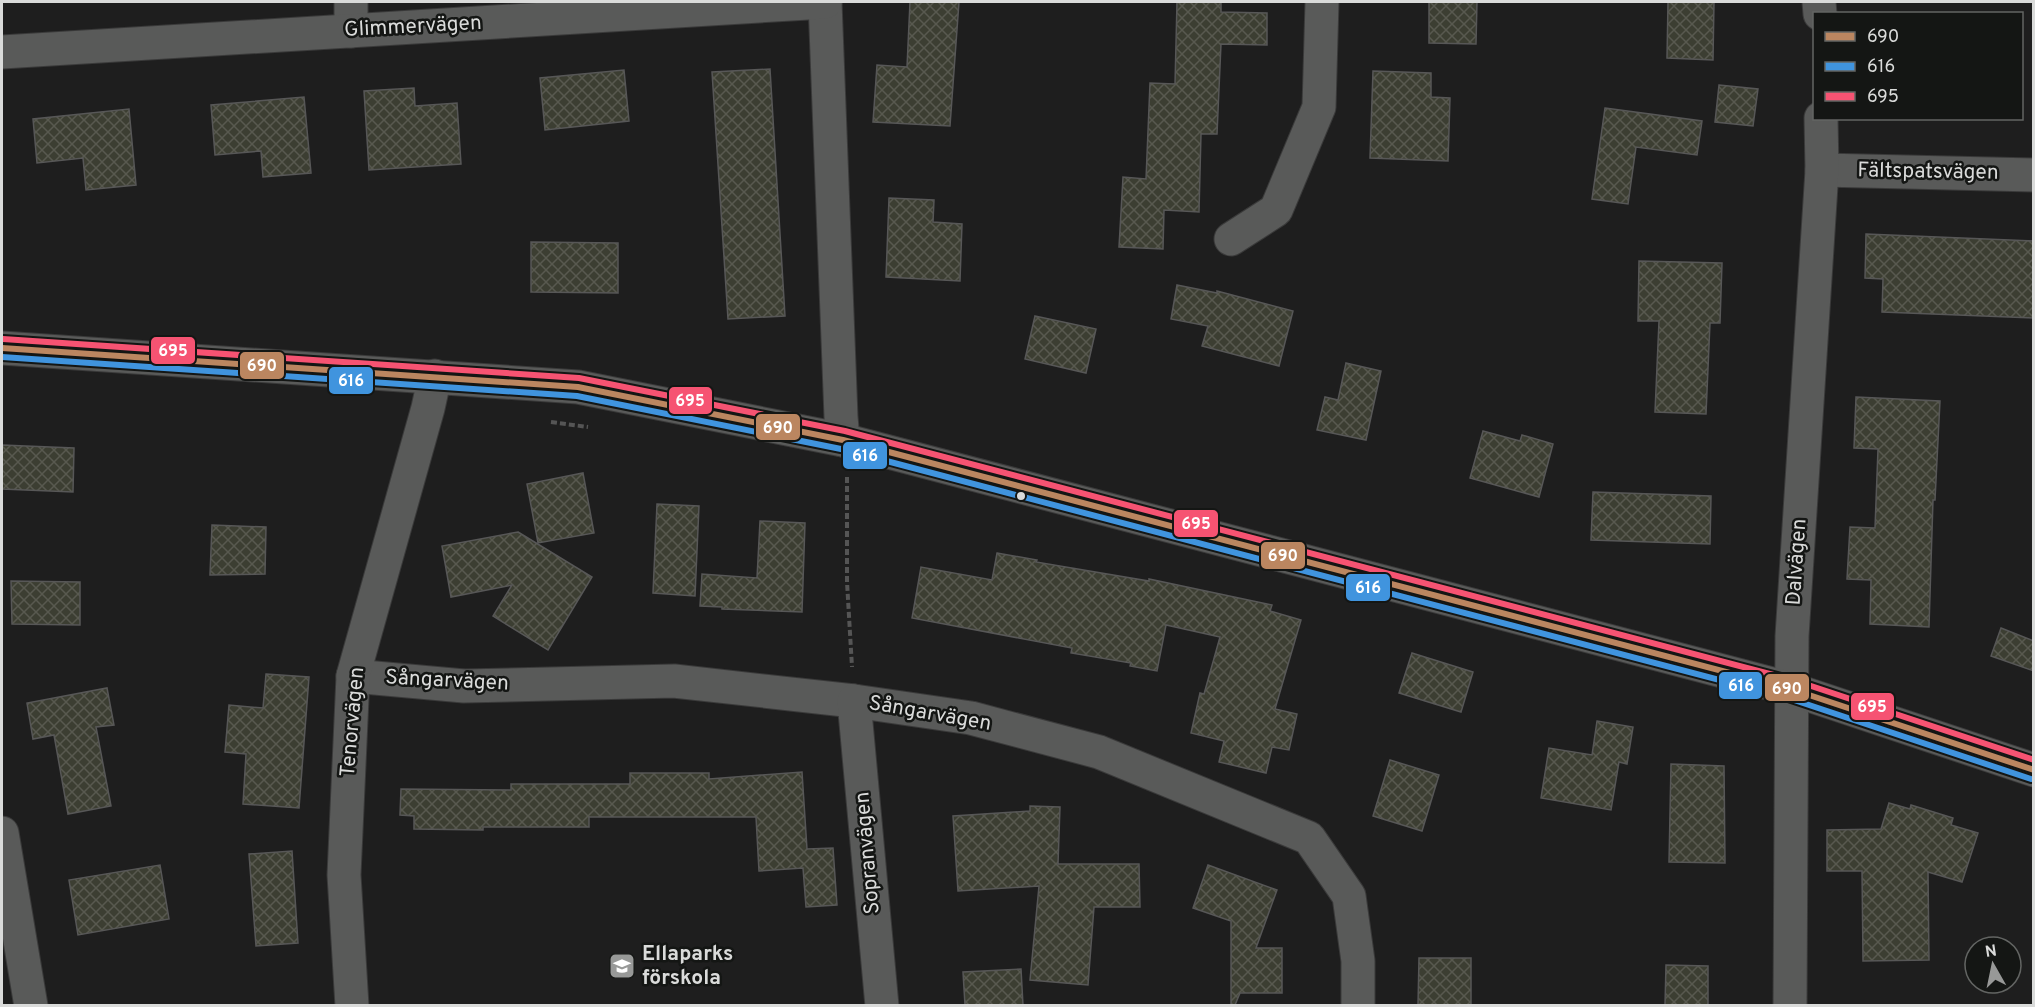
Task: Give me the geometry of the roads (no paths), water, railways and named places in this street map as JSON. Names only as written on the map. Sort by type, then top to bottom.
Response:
[{"type":"street","points":[[825,2],[845,453]]},
{"type":"street","name":"Glimmervägen","points":[[2,52],[351,16],[825,2]]},
{"type":"street","points":[[1231,239],[1275,210],[1319,107],[1322,2]]},
{"type":"street","name":"Dalvägen","points":[[1790,1005],[1792,636],[1822,170],[1821,120]]},
{"type":"street","name":"Fältspatsvägen","points":[[1822,170],[2034,175]]},
{"type":"street","points":[[2,348],[578,387],[1791,689],[2034,770]]},
{"type":"street","name":"Tenorvägen","points":[[352,1005],[344,875],[353,676],[435,376]]},
{"type":"street","name":"Sångarvägen","points":[[353,676],[464,686],[674,681],[854,700],[971,718],[1099,752],[1309,838],[1349,896],[1358,961],[1358,1005]]},
{"type":"street","name":"Sopranvägen","points":[[854,700],[882,1005]]},
{"type":"street","points":[[2,833],[31,1005]]},
{"type":"place","name":"Ellaparks förskola","points":[[622,966]]}]
